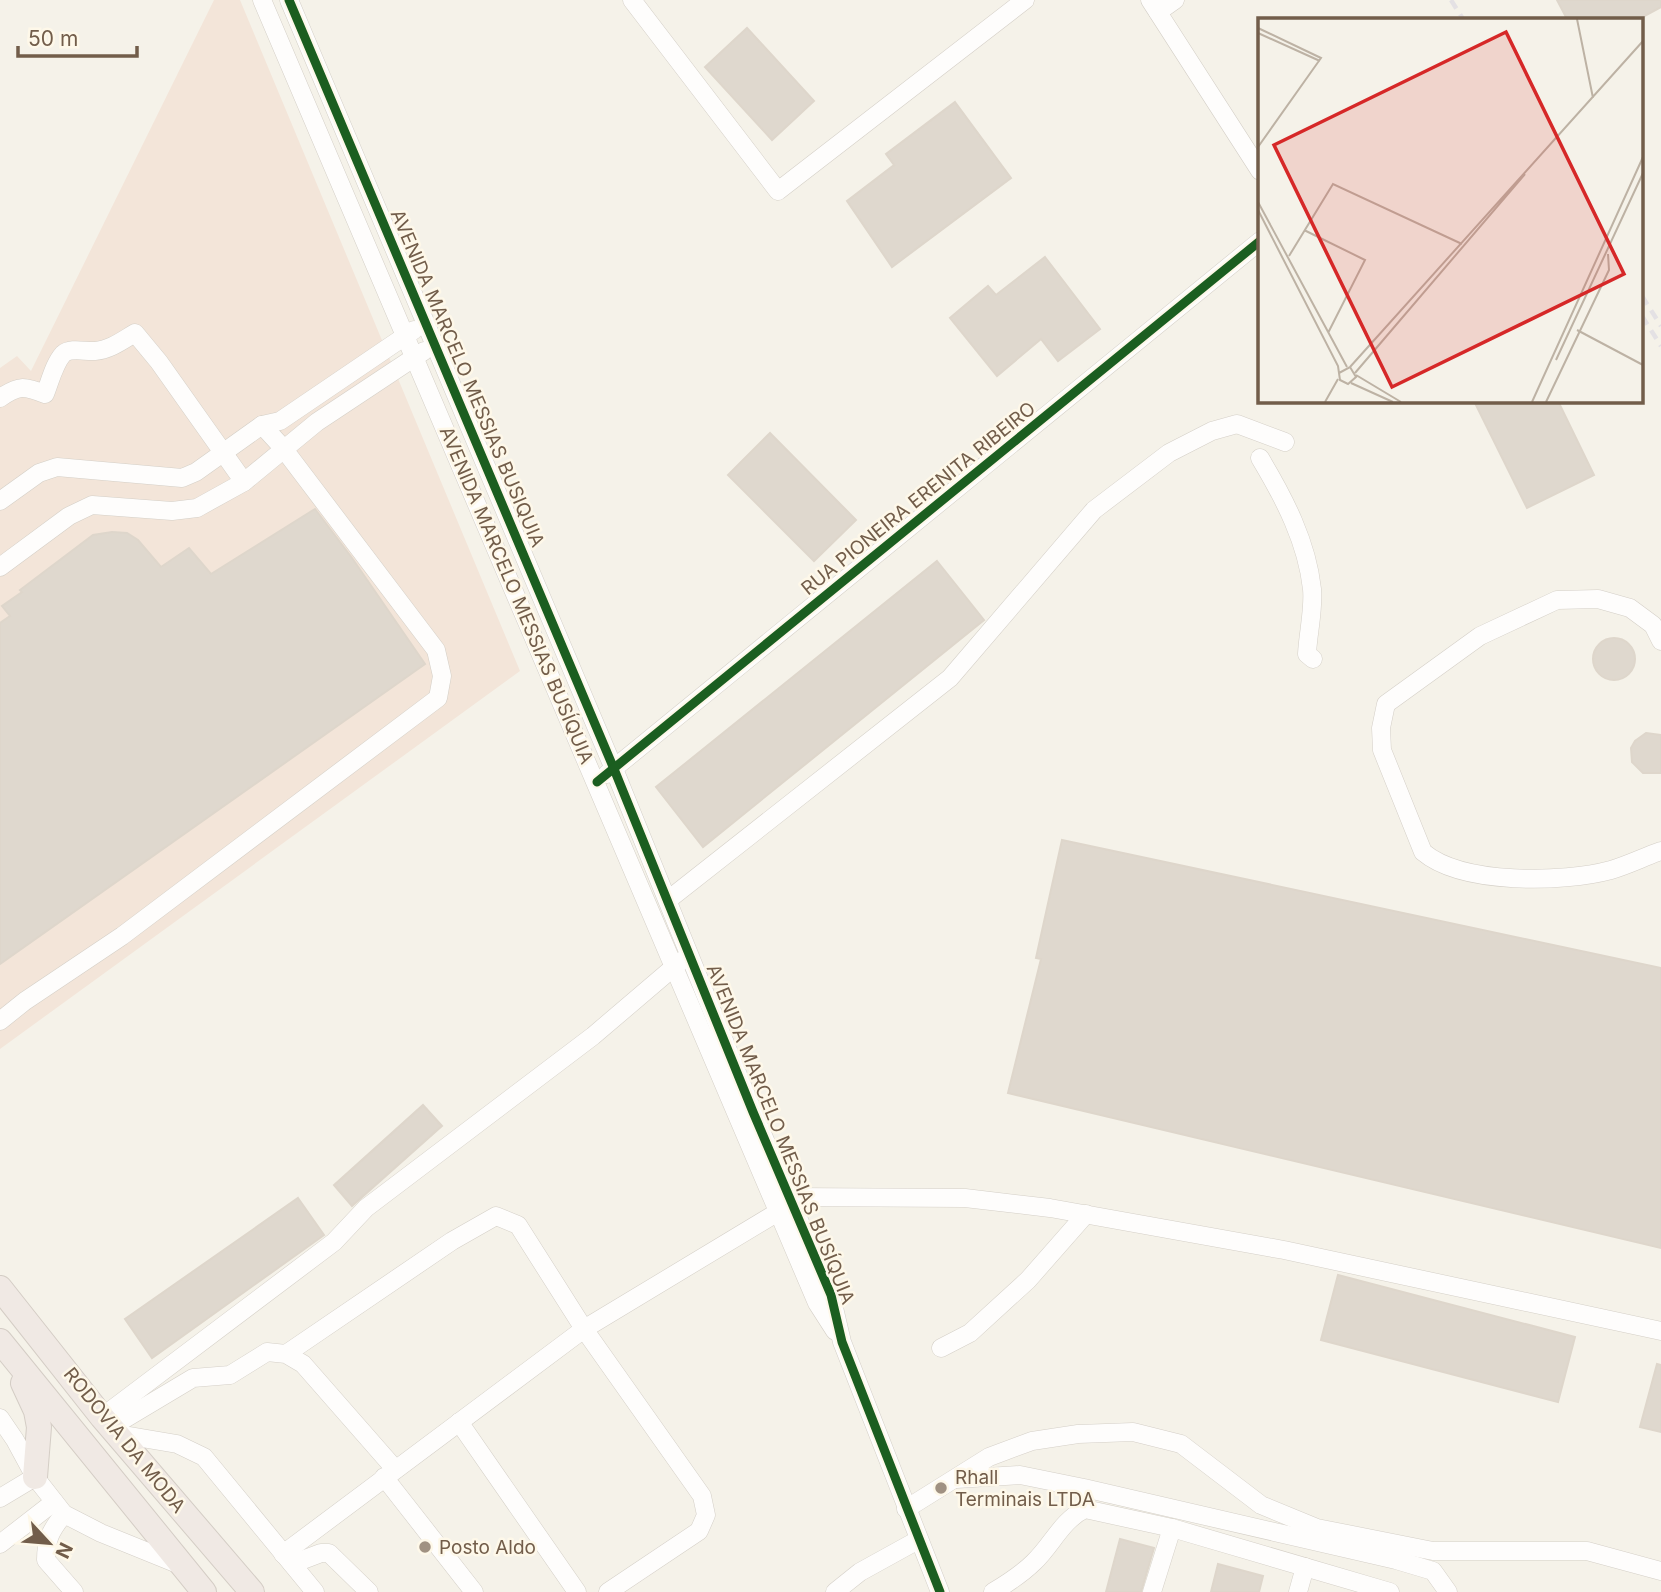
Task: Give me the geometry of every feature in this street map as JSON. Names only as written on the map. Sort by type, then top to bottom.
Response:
[{"type":"highway","name":"RODOVIA DA MODA","points":[[0,1288],[110,1426],[252,1592]]},
{"type":"highway","name":"RODOVIA DA MODA","points":[[5,1347],[204,1592]]},
{"type":"highway","points":[[5,1347],[36,1411],[39,1427],[34,1477]]},
{"type":"street","name":"AVENIDA MARCELO MESSIAS BUSÍQUIA","points":[[262,0],[674,965],[746,1116],[789,1197],[831,1295],[842,1342],[940,1592]]},
{"type":"street","name":"AVENIDA MARCELO MESSIAS BUSIQUIA","points":[[289,0],[614,769]]},
{"type":"street","points":[[632,0],[778,191],[1025,0]]},
{"type":"street","points":[[1175,0],[1154,6],[1258,169]]},
{"type":"street","name":"RUA PIONEIRA ERENITA RIBEIRO","points":[[597,782],[1258,243]]},
{"type":"street","points":[[0,501],[39,473],[57,467],[182,478],[196,472],[262,425],[280,421],[425,322]]},
{"type":"street","points":[[0,398],[15,388],[27,387],[45,394],[62,355],[68,351],[97,351],[135,333],[159,362],[244,482]]},
{"type":"street","points":[[0,567],[69,516],[92,505],[172,511],[197,508],[244,482],[317,422],[435,344]]},
{"type":"street","points":[[306,404],[317,422]]},
{"type":"street","points":[[0,1021],[24,1001],[122,936],[438,698],[442,676],[436,650],[283,448],[262,425]]},
{"type":"street","points":[[668,900],[950,678],[1094,510],[1168,453],[1212,431],[1237,425],[1285,442]]},
{"type":"street","points":[[1260,458],[1278,488],[1303,548],[1312,590],[1307,654],[1313,659]]},
{"type":"street","points":[[1661,641],[1653,625],[1630,608],[1598,598],[1557,600],[1480,636],[1430,671],[1386,704],[1381,728],[1382,750],[1423,852],[1435,862],[1474,873],[1521,880],[1569,877],[1611,870],[1661,851]]},
{"type":"street","name":"AVENIDA MARCELO MESSIAS BUSÍQUIA","points":[[614,769],[690,954],[778,1212],[817,1303],[842,1342]]},
{"type":"street","points":[[110,1426],[324,1249],[366,1208],[593,1036],[690,954]]},
{"type":"street","points":[[789,1197],[965,1198],[1086,1214],[1284,1250],[1661,1331]]},
{"type":"street","points":[[287,1559],[389,1473],[584,1329],[778,1212]]},
{"type":"street","points":[[941,1348],[970,1333],[1028,1280],[1086,1214]]},
{"type":"street","points":[[286,1354],[452,1241],[496,1216],[518,1225],[584,1329],[702,1496],[706,1514],[699,1531],[608,1592]]},
{"type":"street","points":[[0,1279],[16,1307]]},
{"type":"street","points":[[110,1426],[194,1378],[230,1375],[267,1352],[286,1354],[303,1364],[389,1473],[474,1592]]},
{"type":"street","points":[[0,1418],[34,1477],[59,1508],[102,1533],[186,1568]]},
{"type":"street","points":[[459,1422],[577,1592]]},
{"type":"street","points":[[110,1426],[177,1444],[204,1457],[315,1592]]},
{"type":"street","points":[[906,1509],[989,1457],[1032,1441],[1078,1434],[1133,1432],[1181,1444],[1261,1505],[1317,1528],[1433,1551],[1587,1551],[1661,1571]]},
{"type":"street","points":[[956,1479],[1020,1475],[1084,1488],[1396,1560],[1433,1571],[1448,1592]]},
{"type":"street","points":[[0,1498],[34,1477]]},
{"type":"street","points":[[0,1544],[59,1508]]},
{"type":"street","points":[[59,1508],[46,1542],[46,1560],[74,1592]]},
{"type":"street","points":[[996,1591],[1036,1560],[1073,1515],[1085,1510],[1172,1528],[1390,1592]]},
{"type":"street","points":[[1152,1592],[1172,1528]]},
{"type":"street","points":[[835,1592],[860,1572],[918,1540]]},
{"type":"street","points":[[287,1559],[329,1553],[369,1592]]},
{"type":"street","points":[[1298,1592],[1305,1567]]},
{"type":"shaded area","points":[[214,0],[240,0],[520,671],[0,1049],[0,368],[17,356],[31,371]]},
{"type":"building","points":[[1557,0],[1661,0],[1661,7],[1641,18],[1566,18]]},
{"type":"building","points":[[747,28],[814,101],[772,140],[705,67]]},
{"type":"building","points":[[955,102],[1011,178],[892,267],[847,201],[894,165],[886,154]]},
{"type":"building","points":[[1045,257],[1100,329],[1058,361],[1041,339],[997,376],[950,318],[988,286],[996,295]]},
{"type":"building","points":[[1474,402],[1558,402],[1594,475],[1527,508]]},
{"type":"building","points":[[770,433],[856,520],[814,561],[728,475]]},
{"type":"building","points":[[315,509],[425,664],[0,964],[0,623],[10,616],[2,606],[93,535],[127,533],[138,540],[161,567],[189,548],[211,574]]},
{"type":"building","points":[[937,561],[984,620],[703,847],[656,787]]},
{"type":"building","points":[[1614,638],[1629,644],[1635,659],[1629,674],[1614,680],[1599,674],[1593,659],[1599,644]]},
{"type":"building","points":[[1646,733],[1661,735],[1661,773],[1643,773],[1632,762],[1631,748],[1635,741]]},
{"type":"building","points":[[1062,840],[1661,968],[1661,1248],[1008,1093],[1041,959],[1036,958]]},
{"type":"building","points":[[423,1105],[442,1126],[352,1206],[334,1185]]},
{"type":"building","points":[[298,1198],[324,1235],[152,1358],[125,1319]]},
{"type":"building","points":[[1338,1275],[1575,1337],[1558,1402],[1321,1340]]},
{"type":"building","points":[[1657,1364],[1661,1365],[1661,1432],[1640,1427]]},
{"type":"building","points":[[1120,1539],[1154,1548],[1141,1592],[1106,1592]]},
{"type":"building","points":[[1218,1564],[1263,1576],[1259,1592],[1211,1592]]},
{"type":"railway","points":[[1451,0],[1462,18]]},
{"type":"railway","points":[[1644,299],[1661,326]]},
{"type":"railway","points":[[1644,319],[1661,346]]},
{"type":"cycle path","points":[[289,0],[614,769],[753,1112],[831,1295],[842,1342],[940,1592]]},
{"type":"cycle path","points":[[597,782],[1258,243]]},
{"type":"place","name":"Rhall Terminais LTDA","points":[[941,1488]]},
{"type":"place","name":"Posto Aldo","points":[[425,1547]]}]
